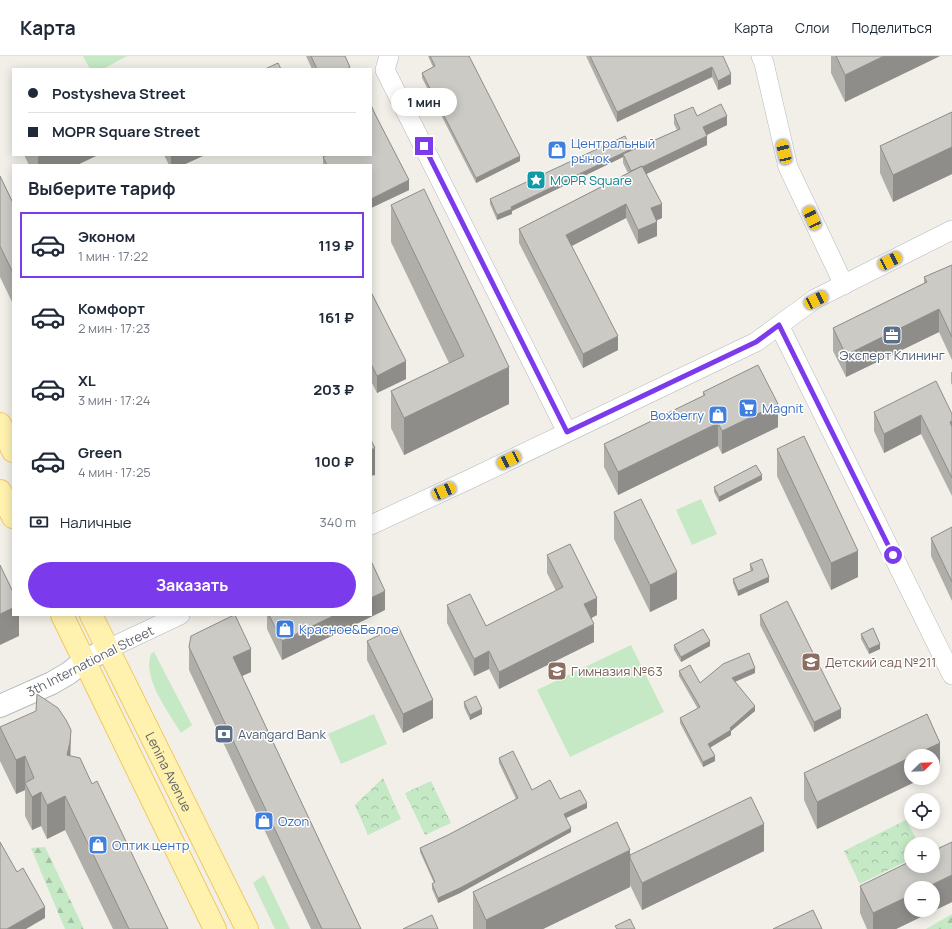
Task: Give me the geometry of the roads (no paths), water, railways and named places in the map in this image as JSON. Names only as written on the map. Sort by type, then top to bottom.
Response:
[{"type":"main road","points":[[0,424],[12,449]]},
{"type":"main road","points":[[0,491],[12,515]]},
{"type":"main road","points":[[62,616],[215,929]]},
{"type":"main road","name":"Lenina Avenue","points":[[92,616],[246,929]]},
{"type":"street","points":[[389,56],[385,70],[567,432]]},
{"type":"street","points":[[761,56],[764,63],[788,167],[844,285]]},
{"type":"street","points":[[372,524],[468,480],[756,342],[816,300],[952,230]]},
{"type":"street","points":[[779,325],[952,675]]},
{"type":"street","name":"3th International Street","points":[[0,706],[52,683],[69,673],[84,661],[178,616]]},
{"type":"place","name":"Центральный рынок","points":[[557,150]]},
{"type":"place","name":"MOPR Square","points":[[536,180]]},
{"type":"place","name":"Эксперт Клининг","points":[[892,335]]},
{"type":"place","name":"Magnit","points":[[748,408]]},
{"type":"place","name":"Boxberry","points":[[718,415]]},
{"type":"place","name":"Красное&Белое","points":[[285,629]]},
{"type":"place","name":"Детский сад №211","points":[[811,662]]},
{"type":"place","name":"Гимназия №63","points":[[557,671]]},
{"type":"place","name":"Avangard Bank","points":[[224,734]]},
{"type":"place","name":"Ozon","points":[[264,821]]},
{"type":"place","name":"Оптик центр","points":[[98,845]]}]
